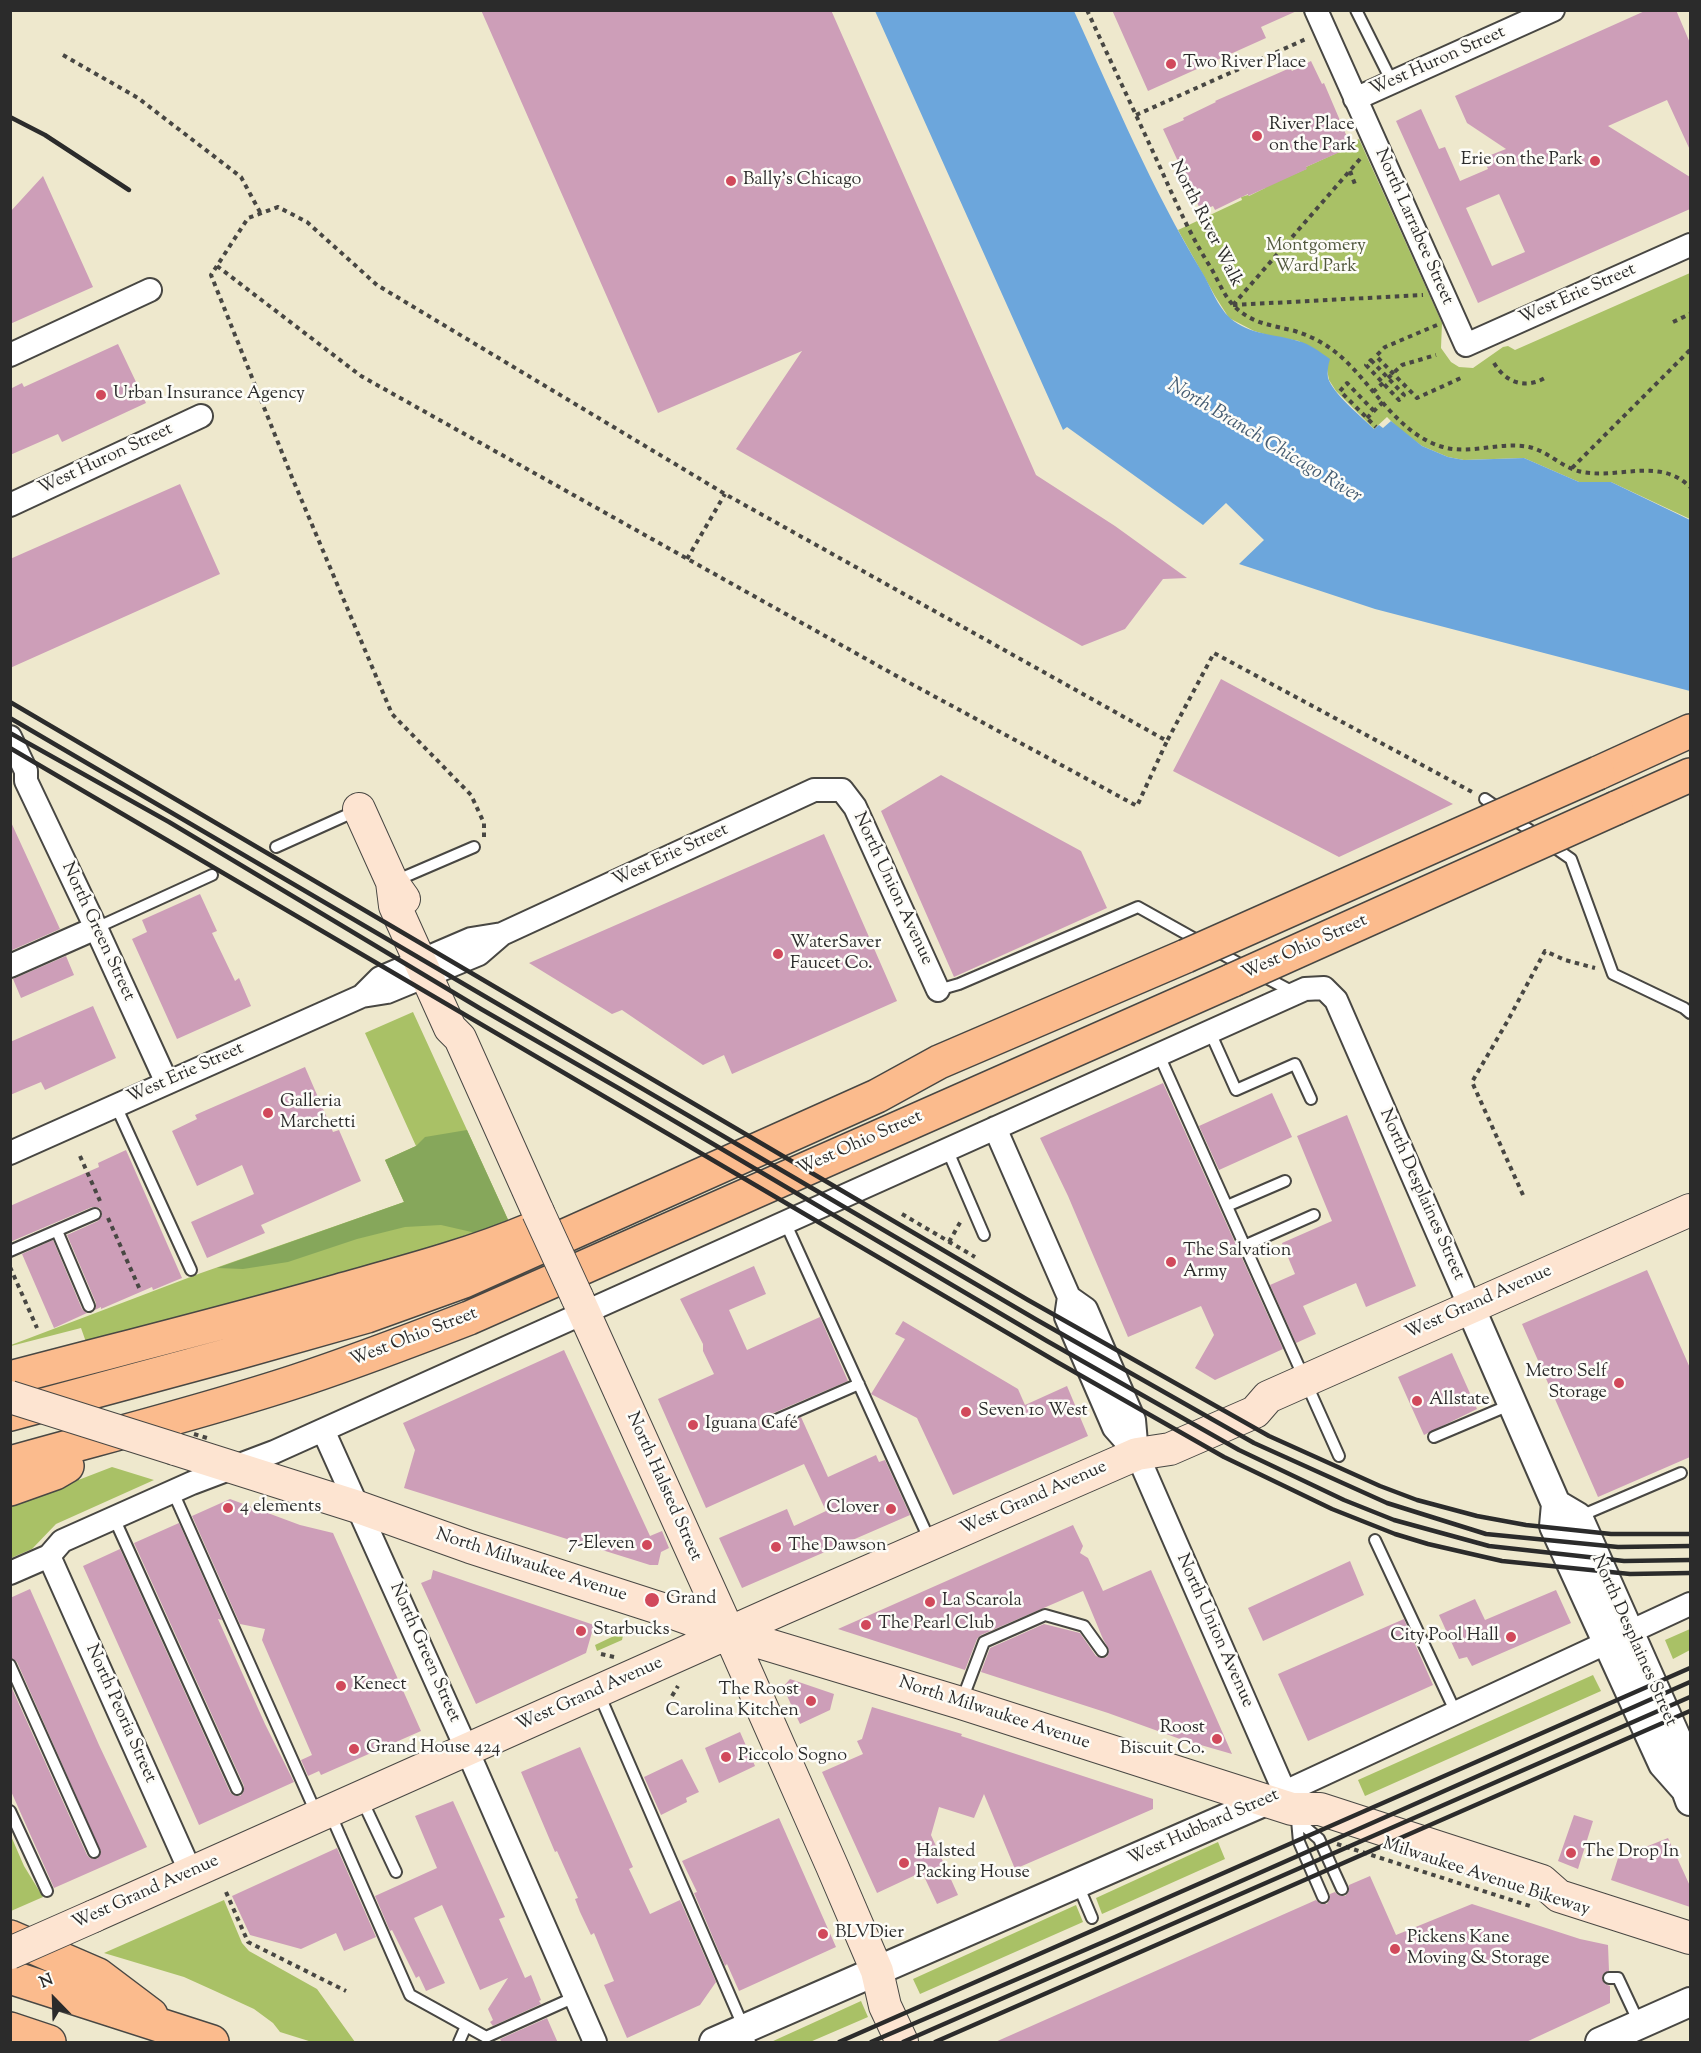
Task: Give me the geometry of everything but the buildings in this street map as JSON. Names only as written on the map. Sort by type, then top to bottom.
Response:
[{"type":"highway","name":"West Ohio Street","points":[[10,1463],[295,1381],[469,1318],[1233,980],[1607,791],[1678,737]]},
{"type":"highway","name":"West Ohio Street","points":[[10,1414],[367,1316],[464,1281],[877,1096],[939,1062],[1186,956],[1607,791],[1690,775]]},
{"type":"highway","points":[[10,1378],[267,1311],[413,1270],[508,1239],[633,1187],[869,1081],[939,1062]]},
{"type":"highway","points":[[10,1489],[55,1473],[127,1430]]},
{"type":"highway","points":[[10,1937],[98,1975],[169,2029]]},
{"type":"highway","points":[[10,1977],[212,2043]]},
{"type":"main road","name":"North Halsted Street","points":[[359,809],[392,882],[406,901],[429,966],[461,1024],[460,1038],[729,1633],[877,1971],[885,2006],[902,2043]]},
{"type":"main road","name":"West Grand Avenue","points":[[10,1953],[1137,1454],[1170,1449],[1255,1412],[1268,1397],[1304,1380],[1690,1210]]},
{"type":"main road","name":"North Milwaukee Avenue","points":[[10,1397],[358,1507],[470,1547],[729,1633],[1285,1805],[1320,1809],[1542,1881],[1549,1903],[1690,1938]]},
{"type":"main road","name":"North Halsted Street","points":[[877,1971],[900,1999],[920,2043]]},
{"type":"street","name":"North Larrabee Street","points":[[1316,10],[1466,345]]},
{"type":"street","name":"West Huron Street","points":[[1355,99],[1553,10]]},
{"type":"street","name":"West Erie Street","points":[[1466,345],[1690,244]]},
{"type":"street","points":[[10,355],[150,290]]},
{"type":"street","name":"West Huron Street","points":[[10,504],[201,416]]},
{"type":"street","name":"North Green Street","points":[[10,737],[26,771],[26,781],[166,1083]]},
{"type":"street","name":"North Green Street","points":[[10,763],[16,776],[26,781]]},
{"type":"street","name":"West Erie Street","points":[[10,1153],[362,996],[387,992],[429,966],[478,954],[502,934],[814,790],[842,790]]},
{"type":"street","name":"North Union Avenue","points":[[842,790],[855,807],[938,990]]},
{"type":"street","points":[[10,966],[96,928]]},
{"type":"street","name":"West Ohio Street","points":[[10,1573],[49,1556],[62,1541],[323,1430],[580,1304],[785,1222],[1305,989],[1324,988]]},
{"type":"street","name":"North Desplaines Street","points":[[1324,988],[1336,1000],[1512,1404],[1567,1510],[1554,1526],[1618,1638],[1663,1764],[1688,1796]]},
{"type":"street","name":"North Union Avenue","points":[[995,1128],[1069,1297],[1086,1309],[1104,1349],[1134,1420],[1137,1454],[1285,1805]]},
{"type":"street","name":"North Green Street","points":[[323,1430],[467,1750],[595,2043]]},
{"type":"street","name":"North Peoria Street","points":[[49,1556],[190,1873]]},
{"type":"street","name":"West Hubbard Street","points":[[714,2043],[748,2036],[877,1971],[1077,1884],[1285,1805],[1456,1713],[1690,1604]]},
{"type":"street","points":[[1600,2043],[1690,2002]]},
{"type":"lane","points":[[1356,10],[1392,82]]},
{"type":"lane","points":[[1485,799],[1571,859],[1613,974],[1690,1013]]},
{"type":"lane","points":[[276,847],[359,809]]},
{"type":"lane","points":[[392,882],[474,847]]},
{"type":"lane","points":[[96,928],[212,875]]},
{"type":"lane","points":[[938,990],[959,984],[1138,907],[1295,994]]},
{"type":"lane","points":[[1210,1032],[1236,1089],[1295,1064],[1311,1098]]},
{"type":"lane","points":[[1159,1055],[1339,1456]]},
{"type":"lane","points":[[116,1106],[191,1270]]},
{"type":"lane","points":[[947,1149],[984,1235]]},
{"type":"lane","points":[[1227,1206],[1285,1181]]},
{"type":"lane","points":[[10,1251],[95,1214]]},
{"type":"lane","points":[[1244,1246],[1314,1215]]},
{"type":"lane","points":[[785,1222],[931,1544]]},
{"type":"lane","points":[[57,1231],[89,1306]]},
{"type":"lane","points":[[774,1421],[859,1384]]},
{"type":"lane","points":[[1434,1437],[1512,1404]]},
{"type":"lane","points":[[1567,1510],[1681,1473]]},
{"type":"lane","points":[[173,1492],[410,1995],[486,2037],[575,1997]]},
{"type":"lane","points":[[114,1518],[237,1790]]},
{"type":"lane","points":[[1375,1540],[1456,1713]]},
{"type":"lane","points":[[961,1703],[984,1642],[1045,1615],[1084,1626],[1102,1651]]},
{"type":"lane","points":[[10,1665],[94,1852]]},
{"type":"lane","points":[[598,1691],[748,2036]]},
{"type":"lane","points":[[360,1797],[396,1872]]},
{"type":"lane","name":"North Union Avenue","points":[[1285,1805],[1318,1839],[1342,1888]]},
{"type":"lane","name":"North Union Avenue","points":[[1285,1805],[1323,1897]]},
{"type":"lane","points":[[10,1811],[47,1891]]},
{"type":"lane","points":[[1077,1884],[1092,1918]]},
{"type":"lane","points":[[1609,1978],[1618,1978],[1640,2025]]},
{"type":"lane","points":[[459,2043],[466,2026]]},
{"type":"path","name":"North River Walk","points":[[1087,10],[1200,252],[1233,305],[1247,318],[1269,327],[1296,332],[1323,343],[1341,356],[1373,392],[1421,437],[1443,447],[1467,450],[1508,446],[1529,447],[1571,469],[1583,472],[1646,469],[1666,473],[1690,487]]},
{"type":"path","points":[[1136,116],[1306,39]]},
{"type":"path","points":[[63,55],[138,98],[241,177],[261,214]]},
{"type":"path","points":[[1233,305],[1361,158]]},
{"type":"path","points":[[1350,171],[1356,187]]},
{"type":"path","points":[[474,847],[484,840],[484,823],[471,795],[392,714],[291,475],[212,275],[248,218],[278,207],[307,222],[377,285],[725,494],[1167,741]]},
{"type":"path","points":[[217,266],[361,376],[893,674],[1137,806],[1167,741],[1214,653],[1485,799]]},
{"type":"path","points":[[1233,305],[1443,294]]},
{"type":"path","points":[[1673,322],[1690,314]]},
{"type":"path","points":[[1439,324],[1385,347],[1376,356],[1417,398],[1463,377]]},
{"type":"path","points":[[1571,469],[1690,351]]},
{"type":"path","points":[[1388,378],[1402,365],[1436,355]]},
{"type":"path","points":[[1371,360],[1388,378],[1404,395],[1400,400],[1366,365],[1371,360]]},
{"type":"path","points":[[1494,363],[1503,377],[1511,382],[1528,384],[1545,378]]},
{"type":"path","points":[[1374,411],[1347,383],[1340,391],[1376,427]]},
{"type":"path","points":[[1373,392],[1383,383]]},
{"type":"path","points":[[1367,418],[1383,402]]},
{"type":"path","points":[[687,559],[725,494]]},
{"type":"path","points":[[1522,1195],[1472,1082],[1545,951],[1565,960],[1613,974]]},
{"type":"path","points":[[80,1156],[141,1292]]},
{"type":"path","points":[[949,1242],[962,1218],[958,1209]]},
{"type":"path","points":[[902,1214],[975,1257]]},
{"type":"path","points":[[10,1267],[37,1328]]},
{"type":"path","points":[[601,1654],[615,1657]]},
{"type":"path","points":[[672,1696],[678,1686]]},
{"type":"path","name":"Milwaukee Avenue Bikeway","points":[[1318,1839],[1549,1903]]},
{"type":"path","points":[[226,1892],[248,1942],[346,1991]]},
{"type":"green space","name":"Montgomery Ward Park","points":[[1359,139],[1442,323],[1441,348],[1451,362],[1459,367],[1473,368],[1503,347],[1508,346],[1515,350],[1690,273],[1690,519],[1611,482],[1579,482],[1524,458],[1464,460],[1448,457],[1422,446],[1387,417],[1374,429],[1336,391],[1329,380],[1327,369],[1299,341],[1254,331],[1229,318],[1178,230],[1242,200],[1241,197],[1249,196],[1306,169]]},
{"type":"green space","points":[[413,1012],[510,1224],[361,1271],[86,1342],[81,1328],[11,1346],[201,1273],[404,1202],[385,1160],[416,1146],[365,1033]]},
{"type":"green space","points":[[467,1130],[510,1224],[476,1233],[441,1225],[405,1227],[357,1239],[288,1262],[243,1269],[217,1268],[404,1202],[385,1160],[416,1146],[425,1137]]},
{"type":"green space","points":[[112,1467],[154,1480],[56,1524],[32,1549],[11,1558],[11,1506]]},
{"type":"green space","points":[[601,1624],[624,1631],[622,1640],[597,1651],[595,1645],[615,1634],[599,1628]]},
{"type":"green space","points":[[1690,1629],[1690,1650],[1673,1659],[1665,1640]]},
{"type":"green space","points":[[1593,1675],[1601,1691],[1365,1796],[1358,1780]]},
{"type":"green space","points":[[11,1836],[24,1866],[43,1897],[11,1911]]},
{"type":"green space","points":[[1218,1842],[1225,1859],[1102,1914],[1096,1898]]},
{"type":"green space","points":[[224,1900],[242,1943],[249,1951],[317,1989],[355,2042],[312,2042],[280,2032],[273,2023],[254,2009],[184,1977],[104,1953]]},
{"type":"green space","points":[[1076,1905],[1083,1922],[920,1994],[913,1979]]},
{"type":"green space","points":[[861,2001],[868,2017],[810,2042],[771,2042]]},
{"type":"water","name":"North Branch Chicago River","points":[[875,11],[1074,11],[1134,143],[1167,209],[1218,302],[1225,313],[1237,324],[1254,331],[1302,342],[1330,359],[1328,378],[1331,384],[1374,429],[1379,425],[1383,428],[1391,421],[1422,446],[1448,457],[1464,460],[1524,458],[1579,482],[1611,482],[1690,520],[1690,691],[1375,609],[1239,564],[1264,540],[1226,503],[1203,525],[1067,427],[1063,430]]},
{"type":"railway","points":[[10,117],[45,135],[129,190]]},
{"type":"railway","points":[[10,702],[1028,1300],[1269,1436],[1380,1486],[1417,1500],[1477,1516],[1526,1525],[1611,1534],[1690,1534]]},
{"type":"railway","points":[[10,718],[1037,1320],[1254,1443],[1387,1503],[1486,1534],[1618,1547],[1690,1546]]},
{"type":"railway","points":[[10,733],[169,822],[481,1009],[1047,1341],[1239,1450],[1344,1500],[1394,1520],[1489,1546],[1624,1561],[1690,1560]]},
{"type":"railway","points":[[10,748],[1057,1362],[1224,1457],[1332,1509],[1395,1534],[1428,1544],[1502,1561],[1630,1574],[1690,1573]]},
{"type":"railway","points":[[839,2042],[1690,1668]]},
{"type":"railway","points":[[871,2042],[1115,1937],[1690,1682]]},
{"type":"railway","points":[[903,2042],[1690,1697]]},
{"type":"railway","points":[[935,2042],[1690,1711]]},
{"type":"place","name":"Two River Place","points":[[1171,64]]},
{"type":"place","name":"River Place on the Park","points":[[1257,136]]},
{"type":"place","name":"Erie on the Park","points":[[1595,161]]},
{"type":"place","name":"Bally's Chicago","points":[[731,181]]},
{"type":"place","name":"Urban Insurance Agency","points":[[101,395]]},
{"type":"place","name":"WaterSaver Faucet Co.","points":[[778,954]]},
{"type":"place","name":"Galleria Marchetti","points":[[268,1113]]},
{"type":"place","name":"The Salvation Army","points":[[1171,1262]]},
{"type":"place","name":"Metro Self Storage","points":[[1619,1383]]},
{"type":"place","name":"Allstate","points":[[1417,1401]]},
{"type":"place","name":"Seven 10 West","points":[[966,1412]]},
{"type":"place","name":"Iguana Café","points":[[693,1425]]},
{"type":"place","name":"4 elements","points":[[228,1508]]},
{"type":"place","name":"Clover","points":[[891,1509]]},
{"type":"place","name":"7-Eleven","points":[[647,1545]]},
{"type":"place","name":"The Dawson","points":[[776,1547]]},
{"type":"place","name":"Grand","points":[[652,1600]]},
{"type":"place","name":"La Scarola","points":[[930,1602]]},
{"type":"place","name":"The Pearl Club","points":[[866,1625]]},
{"type":"place","name":"Starbucks","points":[[581,1631]]},
{"type":"place","name":"City Pool Hall","points":[[1511,1637]]},
{"type":"place","name":"Kenect","points":[[341,1686]]},
{"type":"place","name":"The Roost Carolina Kitchen","points":[[811,1701]]},
{"type":"place","name":"Roost Biscuit Co.","points":[[1217,1739]]},
{"type":"place","name":"Grand House 424","points":[[354,1749]]},
{"type":"place","name":"Piccolo Sogno","points":[[726,1757]]},
{"type":"place","name":"The Drop In","points":[[1571,1853]]},
{"type":"place","name":"Halsted Packing House","points":[[904,1863]]},
{"type":"place","name":"BLVDier","points":[[823,1934]]},
{"type":"place","name":"Pickens Kane Moving & Storage","points":[[1395,1949]]}]
